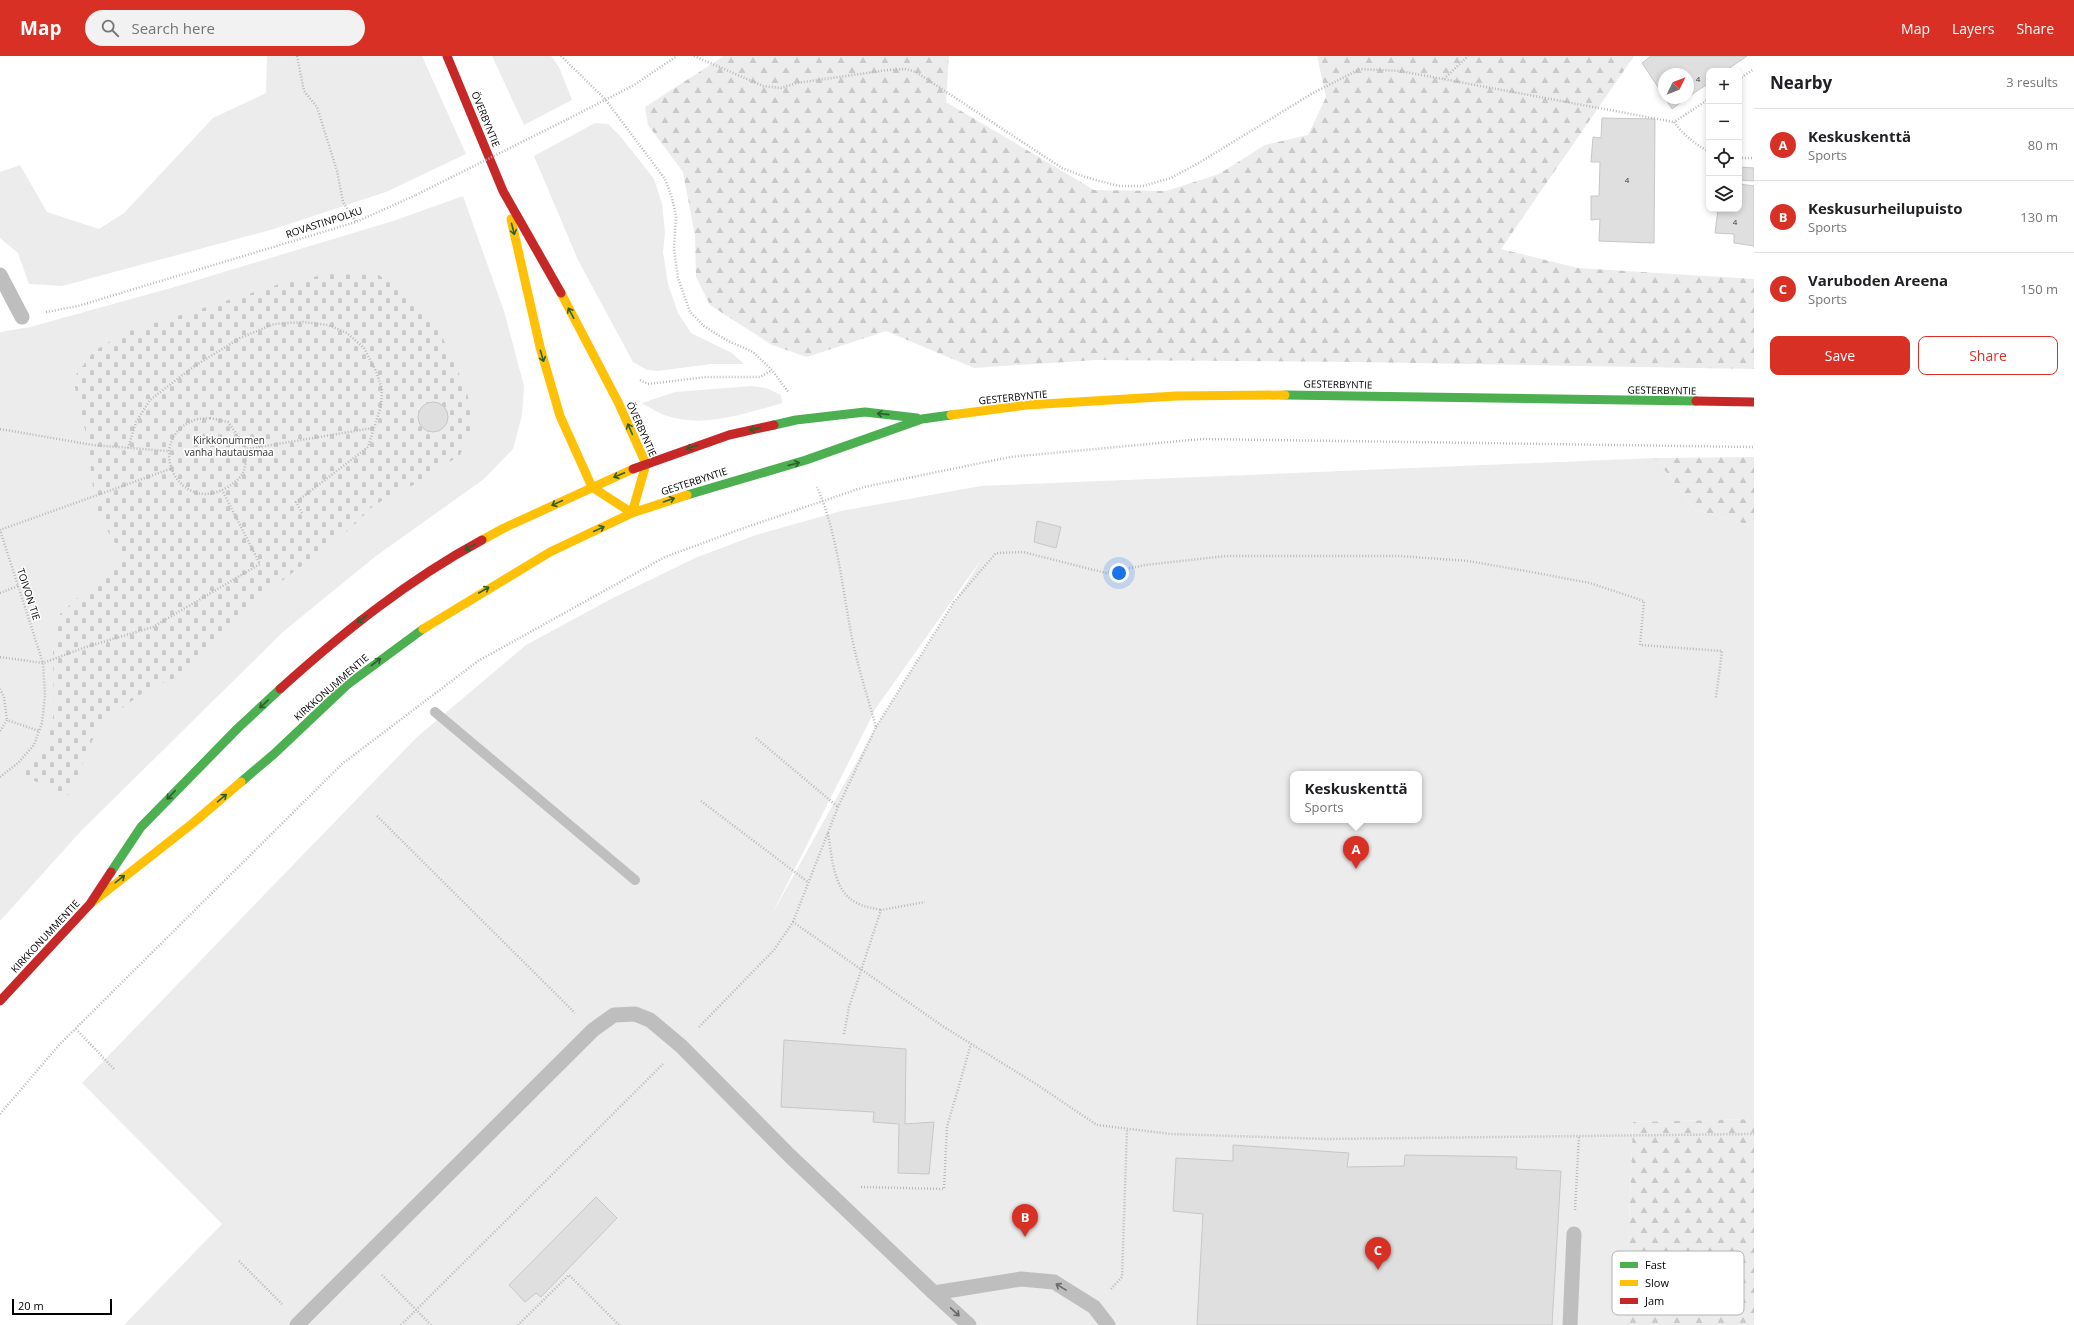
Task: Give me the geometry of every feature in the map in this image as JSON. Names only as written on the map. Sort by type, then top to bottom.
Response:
[{"type":"street","name":"ÖVERBYNTIE","points":[[447,56],[503,191],[556,284],[618,402],[646,464],[632,513]]},
{"type":"street","name":"ÖVERBYNTIE","points":[[503,191],[523,268],[540,347],[560,416],[592,487]]},
{"type":"street","name":"GESTERBYNTIE","points":[[632,513],[726,482],[806,460],[922,419],[1027,405],[1176,396],[1312,395],[1754,402]]},
{"type":"street","name":"GESTERBYNTIE","points":[[592,487],[646,464],[729,435],[796,420],[865,412],[922,419]]},
{"type":"street","points":[[592,487],[632,513]]},
{"type":"street","name":"KIRKKONUMMENTIE","points":[[90,904],[141,827],[238,728],[313,660],[402,590],[458,553],[504,528],[592,487]]},
{"type":"street","name":"KIRKKONUMMENTIE","points":[[0,1001],[90,904],[193,823],[274,754],[347,686],[390,652],[440,617],[550,552],[632,513]]},
{"type":"lane","points":[[0,274],[22,317]]},
{"type":"lane","points":[[299,1323],[593,1030],[614,1015],[635,1014],[650,1020],[681,1046],[822,1187],[969,1325]]},
{"type":"lane","points":[[1570,1325],[1574,1234]]},
{"type":"lane","points":[[934,1293],[1021,1279],[1054,1282],[1094,1307],[1108,1325]]},
{"type":"path","points":[[297,56],[304,91],[317,107],[338,171],[343,202],[356,222]]},
{"type":"path","points":[[560,56],[605,99],[664,179],[676,216],[674,248],[678,278],[690,312],[704,326],[726,340],[752,352],[772,370],[760,377],[706,377],[648,384],[636,378]]},
{"type":"path","name":"ROVASTINPOLKU","points":[[22,317],[78,306],[356,222],[416,195],[634,85],[677,56]]},
{"type":"path","points":[[694,56],[764,86],[781,88],[797,84],[888,70],[905,69],[916,72],[1062,168],[1084,177],[1119,186],[1143,186],[1172,178],[1313,92],[1360,69],[1400,71],[1674,122],[1706,101]]},
{"type":"path","points":[[1444,79],[1468,56]]},
{"type":"path","points":[[1742,77],[1754,69]]},
{"type":"path","points":[[1674,122],[1681,132],[1700,148],[1706,150]]},
{"type":"path","points":[[515,142],[518,150]]},
{"type":"path","points":[[1742,158],[1754,158]]},
{"type":"path","points":[[128,448],[136,422],[150,400],[193,367],[240,338],[274,324],[303,322],[328,325],[347,333],[364,348],[376,371],[382,389],[381,406],[368,448],[296,502],[302,513]]},
{"type":"path","points":[[210,418],[228,422],[247,449],[243,473],[229,487],[212,495],[195,493],[180,484],[170,469],[168,451],[175,432],[192,420],[210,418]]},
{"type":"path","points":[[247,449],[373,428]]},
{"type":"path","points":[[0,429],[93,445],[168,451]]},
{"type":"path","points":[[0,1114],[76,1029],[342,764],[478,661],[665,557],[864,487],[1010,457],[1202,439],[1754,447]]},
{"type":"path","points":[[0,530],[170,469]]},
{"type":"path","points":[[0,657],[43,663],[86,647],[153,627],[260,564],[222,490]]},
{"type":"path","points":[[823,501],[835,543],[852,640],[876,727]]},
{"type":"path","name":"TOIVON TIE","points":[[0,530],[43,663],[45,696],[42,723],[34,745],[18,763],[0,777]]},
{"type":"path","points":[[401,1325],[681,1046],[774,950],[793,922],[838,807],[876,727],[959,597],[996,553],[1023,552],[1106,573],[1145,565],[1226,556],[1400,556],[1468,562],[1590,583],[1644,601],[1640,645],[1722,651],[1716,698]]},
{"type":"path","points":[[0,593],[18,586]]},
{"type":"path","points":[[0,689],[4,697],[7,720],[0,732]]},
{"type":"path","points":[[7,720],[39,731]]},
{"type":"path","points":[[756,738],[838,807]]},
{"type":"path","points":[[701,801],[808,882]]},
{"type":"path","points":[[376,816],[593,1030]]},
{"type":"path","points":[[828,832],[834,869],[842,890],[856,903],[881,910],[925,902]]},
{"type":"path","points":[[844,1034],[849,1007],[881,910]]},
{"type":"path","points":[[793,922],[971,1044],[1036,1084],[1097,1125],[1171,1134],[1326,1139],[1754,1134]]},
{"type":"path","points":[[76,1029],[114,1070]]},
{"type":"path","points":[[822,1187],[944,1189],[947,1127],[971,1044]]},
{"type":"path","points":[[1094,1307],[1122,1277],[1127,1129]]},
{"type":"path","points":[[1574,1234],[1579,1136]]},
{"type":"path","points":[[365,1258],[431,1325]]},
{"type":"path","points":[[239,1261],[299,1323]]},
{"type":"path","points":[[518,1325],[569,1275],[619,1325]]},
{"type":"green space","points":[[267,56],[422,56],[466,154],[386,192],[274,229],[62,286],[29,284],[18,253],[0,238],[0,172],[20,165],[47,212],[99,229],[124,213],[213,118],[266,93]]},
{"type":"green space","points":[[492,56],[551,56],[559,67],[572,100],[524,125]]},
{"type":"green space","points":[[724,56],[949,56],[946,102],[1094,190],[1166,191],[1219,174],[1265,145],[1308,135],[1326,97],[1317,56],[1634,56],[1501,249],[1578,268],[1754,279],[1754,369],[1360,362],[1096,360],[974,368],[886,331],[807,357],[772,345],[710,305],[696,277],[695,236],[683,172],[648,125],[645,107]]},
{"type":"green space","points":[[595,123],[608,124],[621,137],[654,179],[662,204],[665,233],[663,252],[668,284],[678,313],[691,333],[732,353],[744,364],[711,364],[658,371],[647,370],[633,362],[578,260],[534,156]]},
{"type":"green space","points":[[463,196],[504,311],[524,386],[522,415],[513,449],[484,479],[376,556],[284,631],[81,831],[0,921],[0,332],[30,327],[171,288],[393,221]]},
{"type":"green space","name":"Kirkkonummen vanha hautausmaa","points":[[329,274],[379,275],[412,299],[434,319],[467,391],[473,428],[460,455],[421,481],[374,505],[351,528],[249,606],[187,673],[148,689],[99,725],[69,795],[22,776],[48,742],[54,712],[53,652],[57,617],[123,556],[96,512],[87,438],[73,379],[94,351],[126,332],[286,282]]},
{"type":"green space","points":[[752,386],[766,388],[781,395],[782,403],[738,415],[694,421],[664,415],[642,403],[675,392]]},
{"type":"green space","points":[[1754,457],[1754,526],[1696,510],[1655,458]]},
{"type":"green space","points":[[1655,458],[1696,510],[1754,526],[1754,1119],[1633,1122],[1628,1251],[1612,1251],[1612,1315],[1625,1315],[1625,1325],[124,1325],[222,1224],[82,1083],[417,737],[526,645],[611,599],[695,558],[756,535],[841,511],[981,486]],"holes":[[[983,557],[876,727],[771,916],[876,708]]]},
{"type":"green space","points":[[1754,1119],[1754,1325],[1625,1325],[1625,1315],[1744,1315],[1744,1251],[1628,1251],[1633,1122]]},
{"type":"building","points":[[1651,56],[1747,56],[1729,68],[1706,68],[1706,85],[1694,93],[1694,68],[1658,68],[1658,87],[1642,63]]},
{"type":"building","points":[[1669,104],[1679,104],[1672,109]]},
{"type":"building","points":[[1602,118],[1655,119],[1654,243],[1599,241],[1600,219],[1591,220],[1591,196],[1599,196],[1600,162],[1591,162],[1593,137],[1601,138]]},
{"type":"building","points":[[1742,167],[1754,168],[1754,181],[1742,180]]},
{"type":"building","points":[[1742,184],[1754,186],[1754,246],[1734,243],[1734,234],[1715,233],[1718,212],[1742,212]]},
{"type":"building","points":[[433,402],[439,403],[447,411],[447,423],[439,431],[433,432],[427,431],[419,423],[418,417],[419,411],[427,403]]},
{"type":"building","points":[[1037,521],[1061,527],[1056,548],[1034,542]]},
{"type":"building","points":[[784,1040],[906,1049],[905,1124],[934,1122],[929,1174],[898,1173],[899,1124],[873,1122],[874,1112],[781,1107]]},
{"type":"building","points":[[1233,1145],[1349,1153],[1347,1167],[1404,1166],[1405,1155],[1517,1157],[1516,1169],[1561,1171],[1552,1325],[1197,1325],[1203,1214],[1173,1211],[1176,1158],[1233,1161]]},
{"type":"building","points":[[596,1197],[617,1218],[541,1297],[536,1293],[525,1302],[509,1285]]},
{"type":"waterway","points":[[435,712],[635,880]]},
{"type":"traffic: fast","points":[[1285,395],[1696,401]]},
{"type":"traffic: fast","points":[[774,425],[796,420],[865,412],[917,418]]},
{"type":"traffic: fast","points":[[687,495],[806,460],[922,419],[951,415]]},
{"type":"traffic: fast","points":[[241,782],[274,754],[347,685],[423,629]]},
{"type":"traffic: fast","points":[[111,872],[141,827],[238,728],[280,689]]},
{"type":"traffic: slow","points":[[511,219],[540,347],[560,416],[592,487],[632,513]]},
{"type":"traffic: slow","points":[[561,293],[618,402],[646,464],[632,513]]},
{"type":"traffic: slow","points":[[951,415],[1027,405],[1176,396],[1285,395]]},
{"type":"traffic: slow","points":[[482,540],[504,528],[633,469]]},
{"type":"traffic: slow","points":[[423,629],[550,552],[632,513],[687,495]]},
{"type":"traffic: slow","points":[[90,904],[193,823],[241,782]]},
{"type":"traffic: jam","points":[[447,56],[503,191],[561,293]]},
{"type":"traffic: jam","points":[[1696,401],[1754,402]]},
{"type":"traffic: jam","points":[[633,469],[729,435],[774,425]]},
{"type":"traffic: jam","points":[[280,689],[376,608],[428,572],[482,540]]},
{"type":"traffic: jam","points":[[0,1001],[90,904],[111,872]]},
{"type":"place","name":"Keskuskenttä","points":[[1356,869]]},
{"type":"place","name":"Keskusurheilupuisto","points":[[1025,1237]]},
{"type":"place","name":"Varuboden Areena","points":[[1378,1270]]}]
